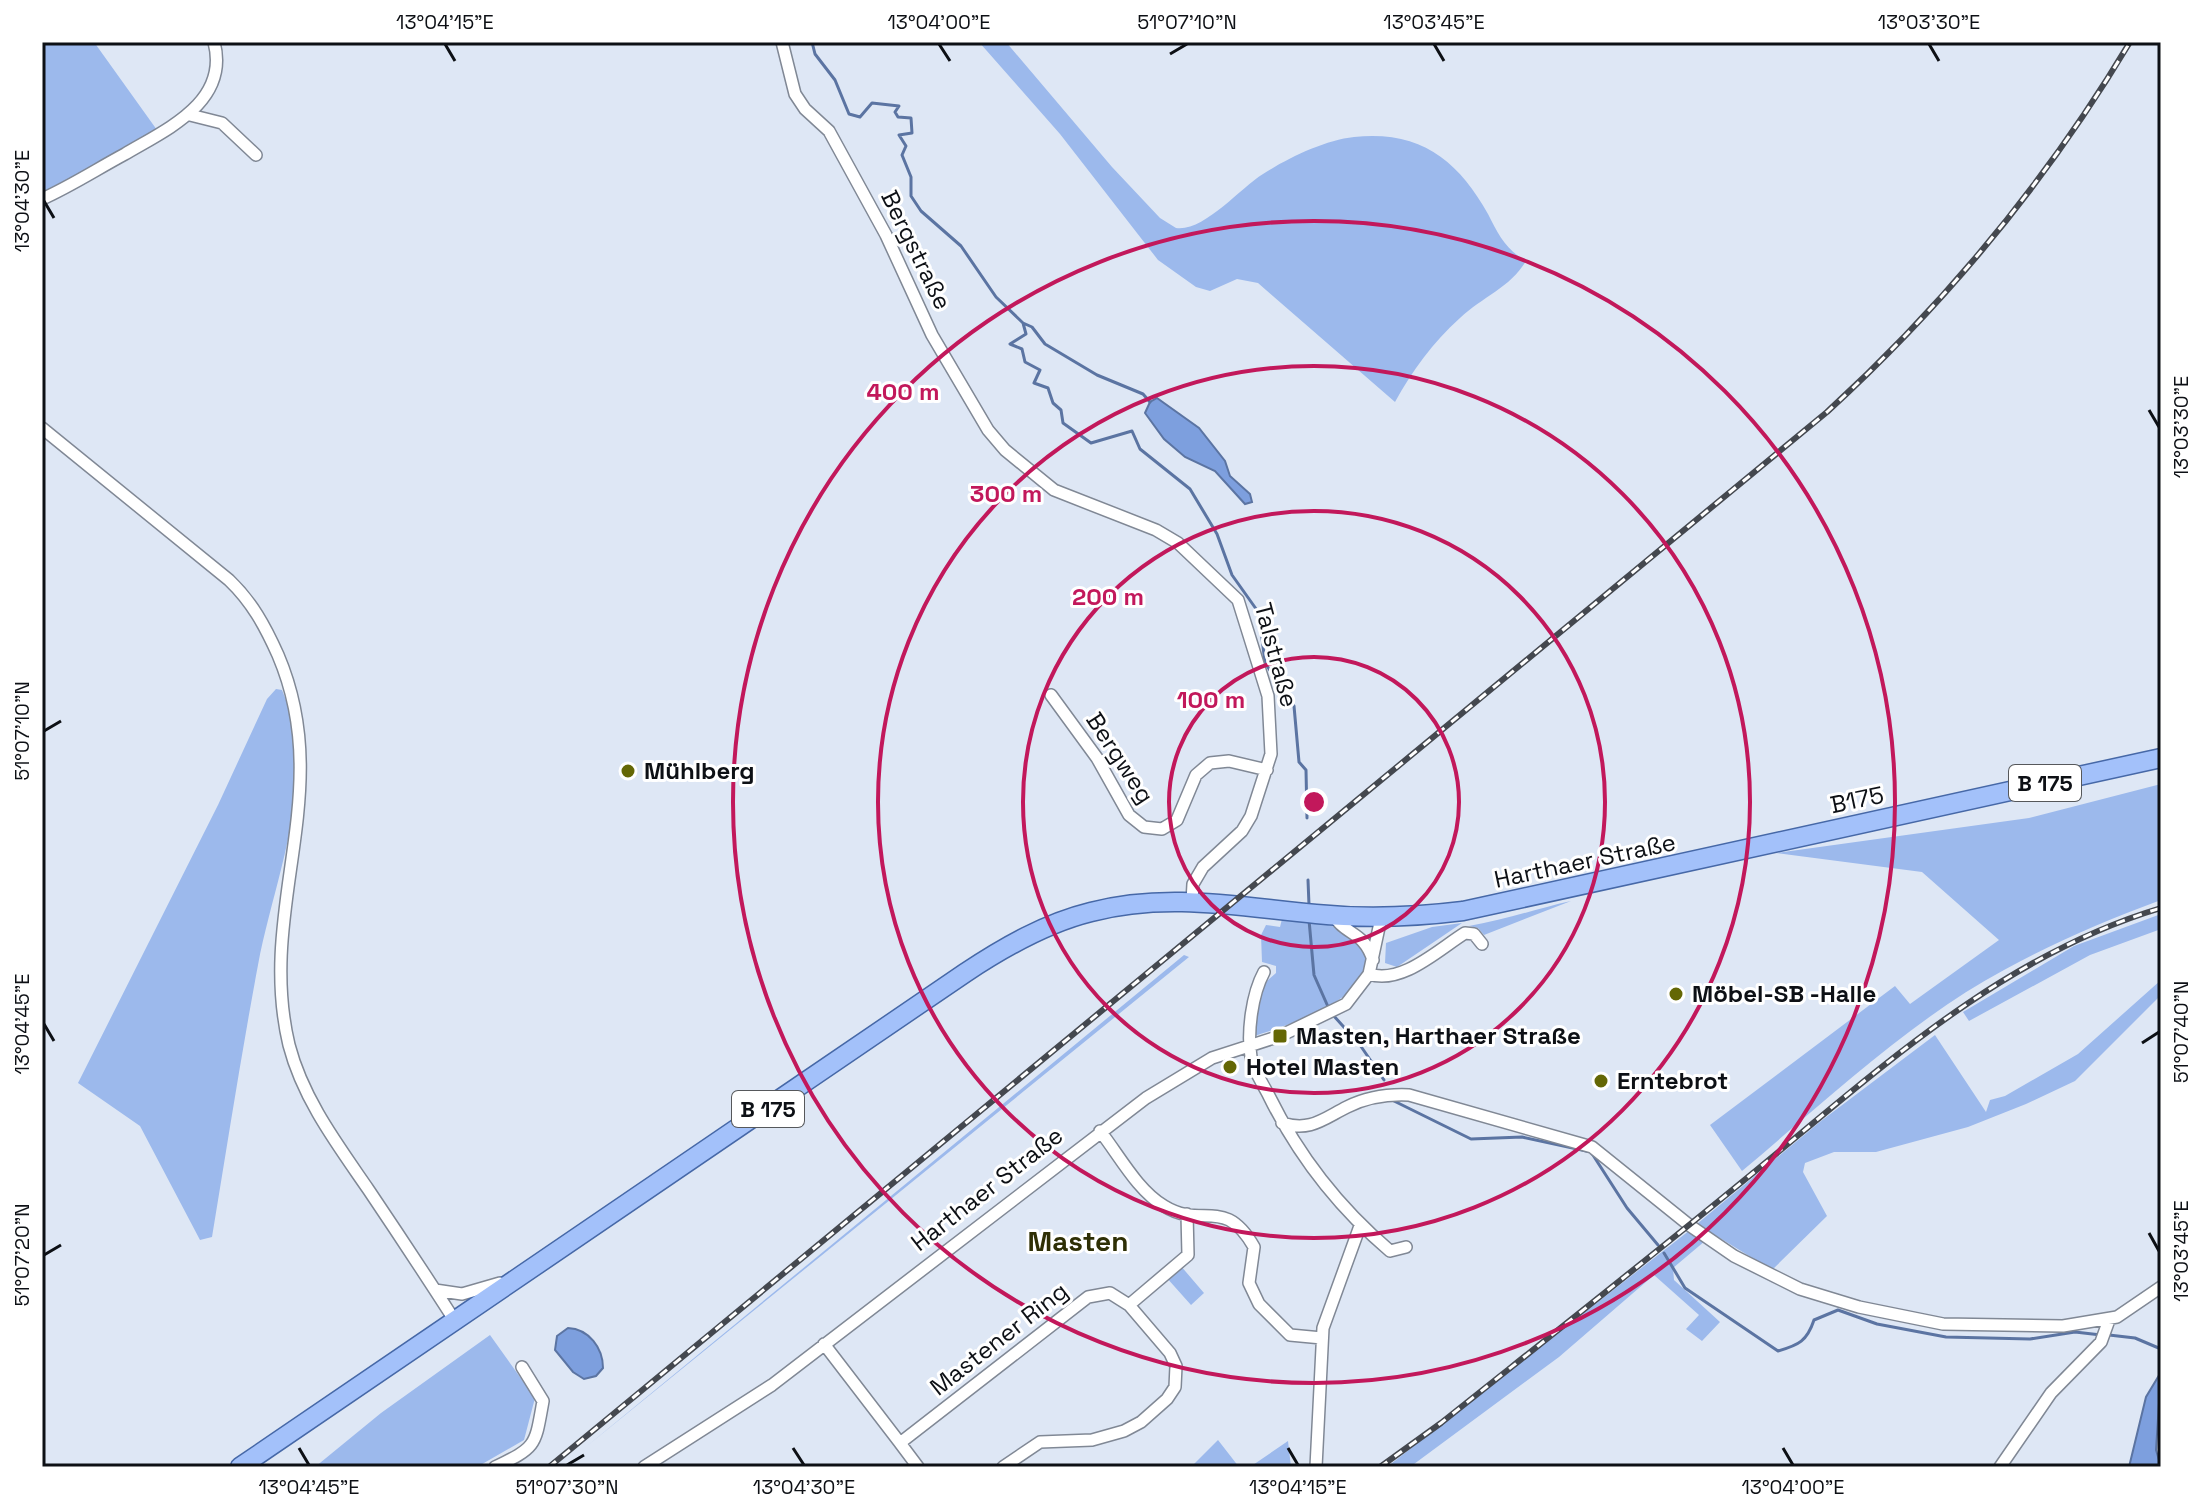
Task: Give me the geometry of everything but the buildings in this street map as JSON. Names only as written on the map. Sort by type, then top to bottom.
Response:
[{"type":"main road","name":"B175","points":[[1797,838],[2161,758]]},
{"type":"main road","name":"Harthaer Straße","points":[[1192,901],[1381,918],[1490,907],[1797,838]]},
{"type":"main road","name":"B 175","points":[[240,1467],[965,973],[1021,939],[1092,911],[1143,902],[1192,901]]},
{"type":"street","points":[[42,199],[190,115],[210,88],[216,73],[214,42]]},
{"type":"street","name":"Bergstraße","points":[[782,42],[795,94],[805,109],[829,131],[971,406],[1005,450],[1028,469]]},
{"type":"street","points":[[190,115],[222,123],[256,155]]},
{"type":"street","points":[[42,428],[246,596],[260,617],[285,671],[300,723],[303,775],[279,969],[282,1012],[290,1049],[320,1116],[455,1321]]},
{"type":"street","name":"Talstraße","points":[[1028,469],[1068,497],[1156,530],[1178,543],[1238,600],[1271,711],[1272,744],[1267,770],[1251,816],[1242,831],[1203,867],[1193,884],[1192,901]]},
{"type":"street","name":"Bergweg","points":[[1051,695],[1097,758],[1129,815],[1144,827],[1162,829],[1177,820],[1196,775],[1210,763],[1229,761],[1267,770]]},
{"type":"street","points":[[1318,914],[1364,940],[1373,962]]},
{"type":"street","name":"Harthaer Straße","points":[[644,1467],[727,1416],[1100,1131],[1202,1063],[1332,1013],[1358,994],[1373,962],[1381,918]]},
{"type":"street","points":[[1369,974],[1390,977],[1403,972],[1465,933],[1474,934],[1482,944]]},
{"type":"street","points":[[1264,972],[1257,985],[1251,1061],[1282,1123],[1319,1180],[1360,1226],[1390,1251],[1406,1247]]},
{"type":"street","points":[[1282,1123],[1299,1129],[1310,1127],[1363,1101],[1409,1095],[1592,1147],[1723,1248],[1759,1269],[1822,1296],[1896,1316],[1943,1324],[2018,1328],[2109,1320],[2161,1287]]},
{"type":"street","points":[[1100,1131],[1150,1196],[1174,1211],[1220,1216],[1239,1224],[1254,1247],[1249,1283],[1259,1304],[1290,1335],[1322,1338]]},
{"type":"street","points":[[1003,1467],[1040,1442],[1092,1440],[1124,1431],[1141,1422],[1167,1399],[1175,1387],[1176,1366],[1170,1353],[1129,1305],[1188,1255],[1187,1214]]},
{"type":"street","points":[[1316,1467],[1325,1320],[1360,1226]]},
{"type":"street","points":[[435,1289],[451,1294],[474,1292],[535,1267]]},
{"type":"street","name":"Mastener Ring","points":[[900,1443],[1088,1297],[1110,1293],[1129,1305]]},
{"type":"street","points":[[2000,1467],[2051,1393],[2103,1337],[2109,1320]]},
{"type":"street","points":[[824,1344],[918,1467]]},
{"type":"street","points":[[495,1467],[525,1454],[533,1443],[543,1401],[522,1367]]},
{"type":"shaded area","points":[[42,42],[94,42],[157,130],[42,195]]},
{"type":"shaded area","points":[[979,42],[1006,42],[1112,167],[1160,218],[1176,228],[1187,227],[1210,216],[1263,174],[1307,151],[1354,137],[1399,138],[1417,144],[1450,164],[1476,195],[1503,241],[1526,261],[1512,278],[1468,311],[1441,337],[1416,368],[1395,402],[1258,283],[1237,279],[1210,291],[1196,287],[1158,260],[1060,134]]},
{"type":"shaded area","points":[[1157,398],[1199,428],[1225,461],[1230,476],[1250,494],[1252,502],[1245,504],[1215,471],[1185,457],[1164,439],[1145,413],[1150,402]]},
{"type":"shaded area","points":[[276,689],[282,690],[293,724],[297,758],[295,793],[283,863],[258,965],[212,1237],[200,1240],[140,1126],[78,1083],[218,805],[267,699]]},
{"type":"shaded area","points":[[2161,784],[2161,900],[2062,941],[1970,990],[1902,1037],[1742,1171],[1710,1125],[1895,986],[1910,1004],[1999,940],[1922,872],[1776,853],[2029,818]]},
{"type":"shaded area","points":[[1571,901],[1484,935],[1478,928],[1469,926],[1495,921]]},
{"type":"shaded area","points":[[2161,914],[2161,929],[2090,955],[1969,1021],[1963,1012],[2074,946]]},
{"type":"shaded area","points":[[1282,919],[1327,925],[1350,934],[1366,952],[1368,969],[1357,985],[1339,1000],[1292,1023],[1254,1036],[1260,987],[1276,973],[1276,966],[1262,962],[1261,935],[1266,925],[1280,927]]},
{"type":"shaded area","points":[[1462,923],[1397,967],[1385,963],[1386,943],[1432,927]]},
{"type":"shaded area","points":[[1184,955],[1189,957],[587,1446]]},
{"type":"shaded area","points":[[2161,980],[2161,995],[2075,1081],[1968,1127],[1876,1152],[1834,1152],[1805,1163],[1803,1172],[1827,1216],[1772,1270],[1697,1224],[1821,1121],[1935,1035],[1986,1112],[1990,1100],[2005,1096],[2078,1054]]},
{"type":"shaded area","points":[[1690,1230],[1705,1241],[1673,1268],[1674,1280],[1720,1322],[1702,1341],[1686,1329],[1699,1315],[1654,1275],[1559,1357],[1410,1467],[1387,1467]]},
{"type":"shaded area","points":[[1180,1265],[1204,1293],[1191,1305],[1166,1277]]},
{"type":"shaded area","points":[[568,1328],[582,1332],[597,1347],[603,1368],[596,1376],[584,1379],[573,1372],[555,1350],[557,1336]]},
{"type":"shaded area","points":[[490,1335],[535,1398],[524,1440],[477,1467],[315,1467],[381,1413]]},
{"type":"shaded area","points":[[2161,1372],[2156,1450],[2161,1467],[2129,1467],[2146,1397]]},
{"type":"shaded area","points":[[1218,1440],[1239,1467],[1191,1467]]},
{"type":"shaded area","points":[[1288,1441],[1291,1467],[1250,1467]]},
{"type":"waterway","points":[[812,42],[815,54],[835,80],[849,114],[860,117],[872,103],[899,106],[895,112],[898,117],[911,118],[912,133],[899,135],[906,146],[902,155],[911,177],[911,196],[921,211],[961,246],[996,297],[1023,323],[1026,334],[1010,344],[1022,349],[1025,362],[1040,370],[1034,383],[1048,388],[1053,403],[1061,410],[1063,423],[1091,443],[1132,431],[1140,449],[1190,489],[1217,534],[1232,575],[1259,613],[1265,663],[1294,706],[1299,762],[1306,770],[1307,818]]},
{"type":"waterway","points":[[1023,323],[1032,327],[1045,344],[1097,375],[1143,394],[1150,402]]},
{"type":"waterway","points":[[1308,880],[1309,905]]},
{"type":"waterway","points":[[1309,920],[1314,975],[1329,1009]]},
{"type":"waterway","points":[[1333,1015],[1360,1045],[1384,1080]]},
{"type":"waterway","points":[[1394,1101],[1471,1139],[1522,1137],[1591,1152],[1627,1208],[1658,1245]]},
{"type":"waterway","points":[[1664,1253],[1685,1288],[1778,1351],[1801,1341],[1814,1320],[1838,1310],[1877,1324],[1946,1337],[2030,1339],[2075,1332],[2101,1335]]},
{"type":"waterway","points":[[2109,1335],[2135,1338],[2161,1349]]},
{"type":"railway","points":[[549,1467],[1827,412],[1913,328],[1992,238],[2065,142],[2130,42]]},
{"type":"railway","points":[[1380,1467],[1441,1423],[1942,1022],[2046,956],[2102,929],[2161,908]]},
{"type":"place","name":"Mühlberg","points":[[628,771]]},
{"type":"place","name":"Möbel-SB -Halle","points":[[1676,994]]},
{"type":"place","name":"Masten, Harthaer Straße","points":[[1280,1036]]},
{"type":"place","name":"Hotel Masten","points":[[1230,1067]]},
{"type":"place","name":"Erntebrot","points":[[1601,1081]]},
{"type":"district","name":"Masten","points":[[1078,1241]]}]
